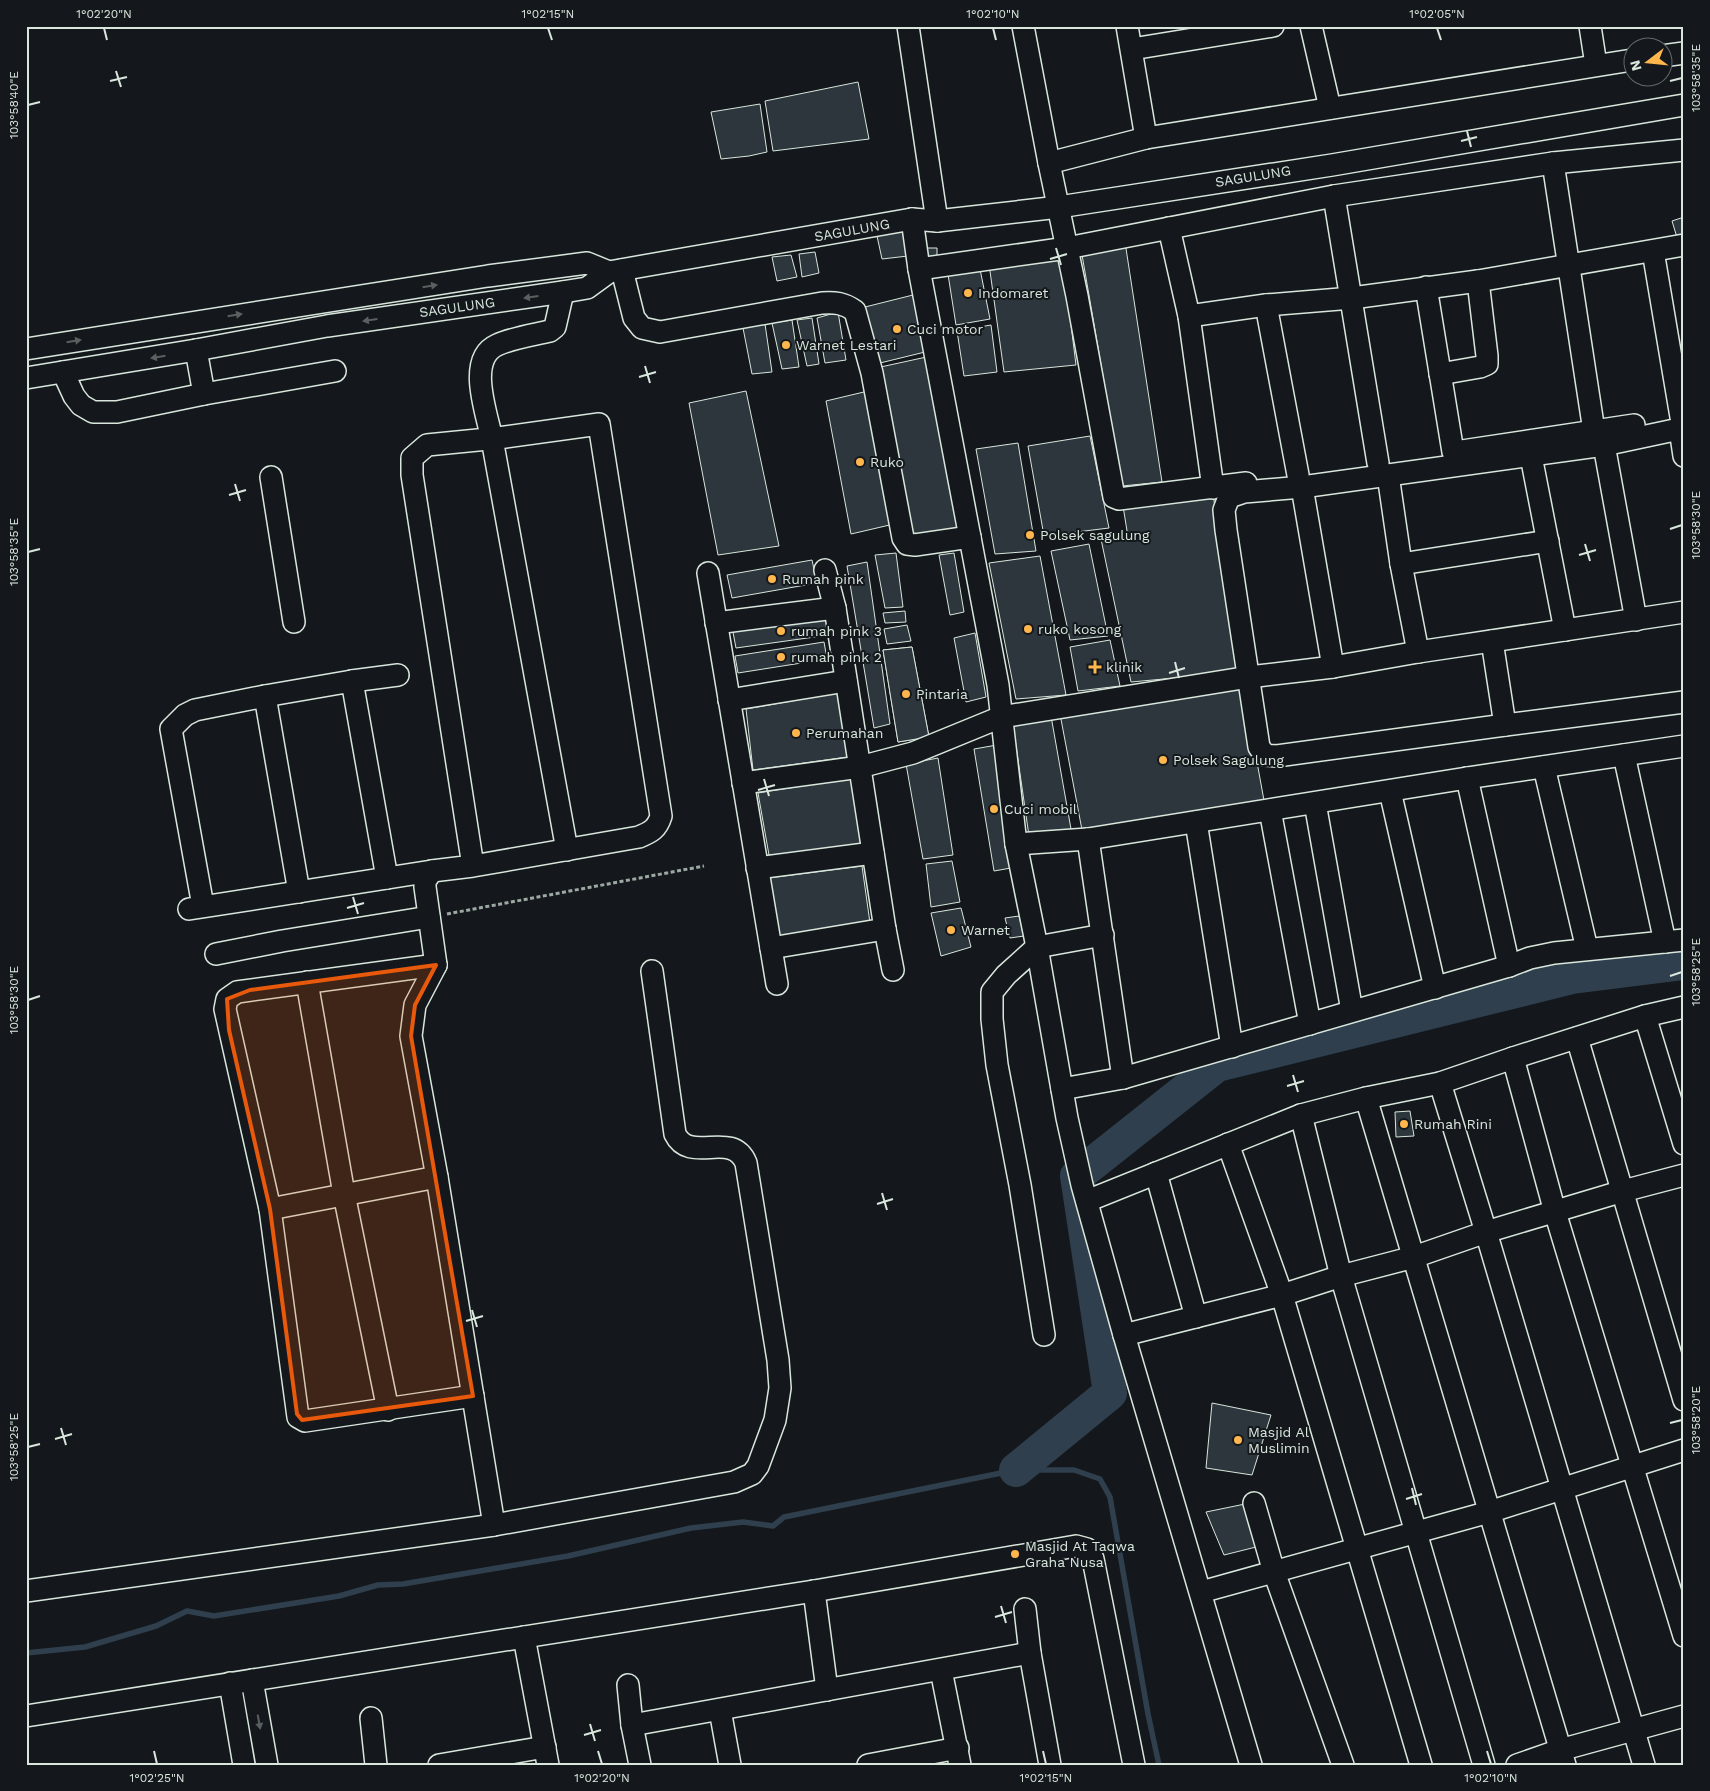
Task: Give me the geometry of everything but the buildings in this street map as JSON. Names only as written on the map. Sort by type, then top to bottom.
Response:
[{"type":"street","points":[[908,26],[937,221]]},
{"type":"street","points":[[1024,26],[1114,497],[1119,499],[1213,488],[1300,481]]},
{"type":"street","points":[[1128,26],[1146,138]]},
{"type":"street","points":[[1132,49],[1273,26]]},
{"type":"street","points":[[1311,26],[1330,108]]},
{"type":"street","points":[[1590,26],[1596,65]]},
{"type":"street","points":[[1049,162],[1146,138],[1622,61]]},
{"type":"street","name":"SAGULUNG","points":[[26,378],[327,326],[587,288],[615,271],[912,219],[937,221],[1059,207],[1332,164],[1684,105]]},
{"type":"street","points":[[919,269],[1067,248],[1334,196],[1553,163],[1684,150]]},
{"type":"street","points":[[1553,163],[1599,438],[1636,620]]},
{"type":"street","points":[[1334,196],[1418,652]]},
{"type":"street","points":[[912,219],[919,269],[998,685],[1016,844],[1037,946],[1067,1118],[1084,1193],[1124,1336],[1251,1765]]},
{"type":"street","points":[[1169,228],[1189,316],[1213,488]]},
{"type":"street","points":[[1189,316],[1266,305],[1352,298],[1478,280],[1684,245]]},
{"type":"street","points":[[1653,251],[1682,423],[1684,456]]},
{"type":"street","points":[[26,349],[488,276],[587,263],[615,271],[634,318],[642,328],[660,332],[834,302],[847,305],[855,311],[872,373],[903,538],[907,544],[915,545],[970,537]]},
{"type":"street","points":[[1440,374],[1487,364],[1478,280]]},
{"type":"street","points":[[1426,286],[1453,452]]},
{"type":"street","points":[[563,292],[555,328],[496,346],[485,355],[479,376],[567,850]]},
{"type":"street","points":[[1266,305],[1334,667]]},
{"type":"street","points":[[196,350],[204,394]]},
{"type":"street","points":[[63,372],[74,396],[82,405],[93,412],[117,412],[204,394],[334,371]]},
{"type":"street","points":[[1682,423],[1599,438],[1531,456],[1383,469],[1300,481],[1244,492],[1229,497],[1224,510],[1259,747],[1265,755],[1277,756],[1684,702]]},
{"type":"street","points":[[398,675],[265,696],[195,710],[185,715],[171,729],[196,908],[473,866],[640,837],[649,833],[658,825],[661,816],[599,424],[492,439],[427,445],[412,458],[412,475],[473,866]]},
{"type":"street","points":[[1383,469],[1453,452],[1599,438]]},
{"type":"street","points":[[1531,456],[1565,630]]},
{"type":"street","points":[[271,477],[294,622]]},
{"type":"street","points":[[1402,564],[1548,541]]},
{"type":"street","points":[[825,570],[835,608],[893,970]]},
{"type":"street","points":[[708,573],[777,984]]},
{"type":"street","points":[[716,624],[835,608]]},
{"type":"street","points":[[743,784],[860,767],[913,753],[1001,717],[1249,677],[1334,667],[1418,652],[1684,612]]},
{"type":"street","points":[[1492,641],[1505,725]]},
{"type":"street","points":[[352,681],[387,878]]},
{"type":"street","points":[[729,700],[846,681]]},
{"type":"street","points":[[265,696],[299,892]]},
{"type":"street","points":[[1016,844],[1088,839],[1467,778],[1684,746]]},
{"type":"street","points":[[1062,1089],[1123,1078],[1435,988],[1530,958],[1554,953],[1675,941],[1624,755]]},
{"type":"street","points":[[1544,767],[1587,950]]},
{"type":"street","points":[[1467,778],[1509,966]]},
{"type":"street","points":[[1390,791],[1435,988]]},
{"type":"street","points":[[1315,803],[1352,1011]]},
{"type":"street","points":[[1270,810],[1310,1024]]},
{"type":"street","points":[[1196,822],[1232,1047]]},
{"type":"street","points":[[1088,839],[1123,1078]]},
{"type":"street","points":[[757,868],[873,853]]},
{"type":"street","points":[[432,871],[425,887],[436,965],[415,1005],[411,1036],[437,1177],[494,1525]]},
{"type":"street","points":[[216,954],[282,941],[429,917]]},
{"type":"street","points":[[771,948],[885,929]]},
{"type":"street","points":[[1044,1335],[1020,1185],[997,1065],[992,1019],[992,992],[1037,946],[1103,935]]},
{"type":"street","points":[[436,965],[237,992],[227,999],[225,1009],[270,1209],[298,1417],[305,1421],[472,1396]]},
{"type":"street","points":[[26,1591],[494,1525],[734,1482],[752,1474],[758,1466],[775,1420],[780,1388],[778,1360],[746,1163],[742,1154],[732,1148],[687,1147],[678,1141],[675,1134],[652,971]]},
{"type":"street","points":[[307,982],[344,1194],[388,1410]]},
{"type":"street","points":[[1084,1193],[1156,1173],[1301,1116],[1366,1098],[1440,1083],[1645,1016],[1684,1007]]},
{"type":"street","points":[[1645,1016],[1684,1144]]},
{"type":"street","points":[[1577,1038],[1684,1400]]},
{"type":"street","points":[[1513,1058],[1555,1212],[1684,1636]]},
{"type":"street","points":[[1440,1083],[1644,1765]]},
{"type":"street","points":[[1366,1098],[1562,1758]]},
{"type":"street","points":[[1301,1116],[1341,1276],[1484,1765]]},
{"type":"street","points":[[1228,1144],[1282,1295],[1421,1765]]},
{"type":"street","points":[[1156,1173],[1196,1317]]},
{"type":"street","points":[[1124,1336],[1282,1295],[1341,1276],[1414,1257],[1486,1232],[1622,1191],[1684,1175]]},
{"type":"street","points":[[270,1209],[437,1177]]},
{"type":"street","points":[[1201,1592],[1489,1512],[1684,1450]]},
{"type":"street","points":[[1254,1503],[1274,1572],[1343,1765]]},
{"type":"street","points":[[26,1716],[814,1591],[1076,1546],[1087,1549],[1093,1559],[1134,1765]]},
{"type":"street","points":[[814,1591],[827,1690]]},
{"type":"street","points":[[1025,1609],[1030,1653],[1050,1765]]},
{"type":"street","points":[[451,1764],[547,1756],[524,1637]]},
{"type":"street","points":[[632,1725],[1030,1653]]},
{"type":"street","points":[[876,1764],[959,1757],[941,1670]]},
{"type":"street","points":[[252,1680],[267,1765]]},
{"type":"street","points":[[230,1683],[244,1765]]},
{"type":"street","points":[[628,1686],[632,1725],[640,1765]]},
{"type":"street","points":[[720,1710],[730,1765]]},
{"type":"street","points":[[1517,1765],[1562,1758],[1633,1731],[1684,1716]]},
{"type":"street","points":[[371,1718],[376,1765]]},
{"type":"path","points":[[429,917],[704,866]]},
{"type":"highlighted area","points":[[436,965],[415,1005],[411,1036],[473,1396],[302,1420],[297,1414],[270,1209],[229,1030],[227,999],[250,990]]},
{"type":"waterway","points":[[1016,1470],[1110,1393],[1077,1176],[1217,1065],[1572,977],[1684,963]]},
{"type":"waterway","points":[[26,1653],[85,1647],[156,1626],[187,1611],[214,1616],[339,1596],[378,1585],[403,1584],[568,1556],[691,1528],[743,1522],[773,1526],[784,1517],[1016,1470],[1074,1470],[1100,1479],[1110,1497],[1148,1714],[1159,1765]]},
{"type":"place","name":"Indomaret","points":[[968,293]]},
{"type":"place","name":"Cuci motor","points":[[897,329]]},
{"type":"place","name":"Warnet Lestari","points":[[786,345]]},
{"type":"place","name":"Ruko","points":[[860,462]]},
{"type":"place","name":"Polsek sagulung","points":[[1030,535]]},
{"type":"place","name":"Rumah pink","points":[[772,579]]},
{"type":"place","name":"ruko kosong","points":[[1028,629]]},
{"type":"place","name":"rumah pink 3","points":[[781,631]]},
{"type":"place","name":"rumah pink 2","points":[[781,657]]},
{"type":"place","name":"klinik","points":[[1095,667]]},
{"type":"place","name":"Pintaria","points":[[906,694]]},
{"type":"place","name":"Perumahan","points":[[796,733]]},
{"type":"place","name":"Polsek Sagulung","points":[[1163,760]]},
{"type":"place","name":"Cuci mobil","points":[[994,809]]},
{"type":"place","name":"Warnet","points":[[951,930]]},
{"type":"place","name":"Rumah Rini","points":[[1404,1124]]},
{"type":"place","name":"Masjid Al Muslimin","points":[[1238,1440]]},
{"type":"place","name":"Masjid At Taqwa Graha Nusa","points":[[1015,1554]]}]
